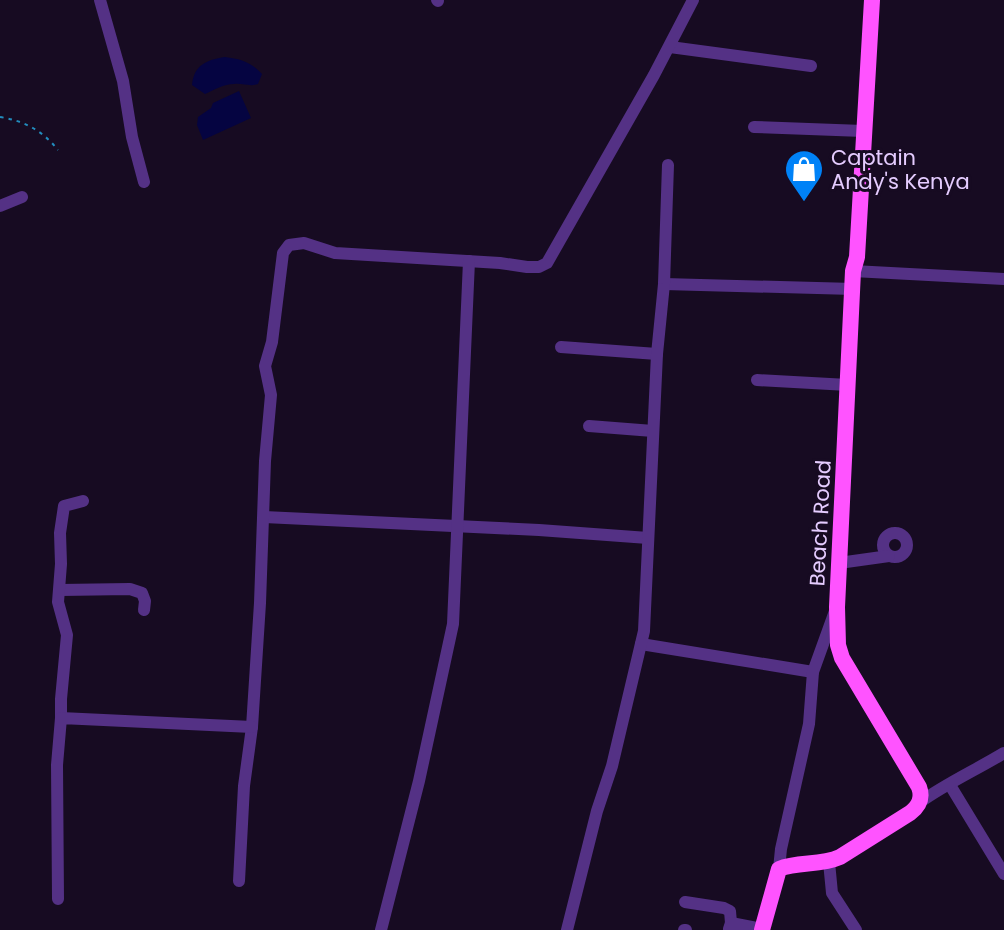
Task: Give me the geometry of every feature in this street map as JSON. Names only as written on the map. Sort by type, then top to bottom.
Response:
[{"type":"main road","name":"Beach Road","points":[[872,0],[857,257],[853,271],[837,607],[838,645],[842,659],[919,787],[919,803]]},
{"type":"main road","points":[[762,929],[779,869],[829,862],[910,813],[919,803]]},
{"type":"street","points":[[100,0],[123,81],[130,126],[144,182]]},
{"type":"street","points":[[239,881],[244,786],[253,727],[265,461],[271,395],[265,366],[272,342],[283,253],[289,245],[304,243],[335,253],[539,267],[547,263],[670,47],[693,0]]},
{"type":"street","points":[[670,47],[811,66]]},
{"type":"street","points":[[754,127],[863,131]]},
{"type":"street","points":[[567,930],[597,811],[612,766],[641,645],[646,611],[668,165]]},
{"type":"street","points":[[0,206],[22,197]]},
{"type":"street","points":[[380,930],[419,781],[449,653],[453,624],[469,261]]},
{"type":"street","points":[[853,271],[1004,279]]},
{"type":"street","points":[[664,284],[853,289]]},
{"type":"street","points":[[561,347],[657,355]]},
{"type":"street","points":[[757,380],[848,385]]},
{"type":"street","points":[[589,426],[653,431]]},
{"type":"street","points":[[58,899],[57,765],[67,635],[58,602],[60,533],[64,506],[83,501]]},
{"type":"street","points":[[264,517],[648,538]]},
{"type":"street","points":[[839,563],[889,555]]},
{"type":"street","points":[[60,590],[130,589],[142,593],[144,610]]},
{"type":"street","points":[[779,869],[809,724],[813,672],[837,607]]},
{"type":"street","points":[[641,645],[813,672]]},
{"type":"street","points":[[61,718],[253,727]]},
{"type":"street","points":[[919,803],[1004,753]]},
{"type":"street","points":[[950,785],[1004,874]]},
{"type":"street","points":[[829,862],[832,893],[856,930]]},
{"type":"street","points":[[685,902],[730,911],[730,927],[762,929]]},
{"type":"path","points":[[0,117],[20,121],[38,130],[58,150]]},
{"type":"shaded area","points":[[225,57],[241,60],[254,67],[262,74],[258,84],[230,84],[205,94],[192,85],[198,68],[212,60]]},
{"type":"shaded area","points":[[239,91],[251,118],[203,140],[197,125],[198,117],[211,108],[213,103]]},
{"type":"place","name":"Captain Andy's Kenya","points":[[804,203]]}]
